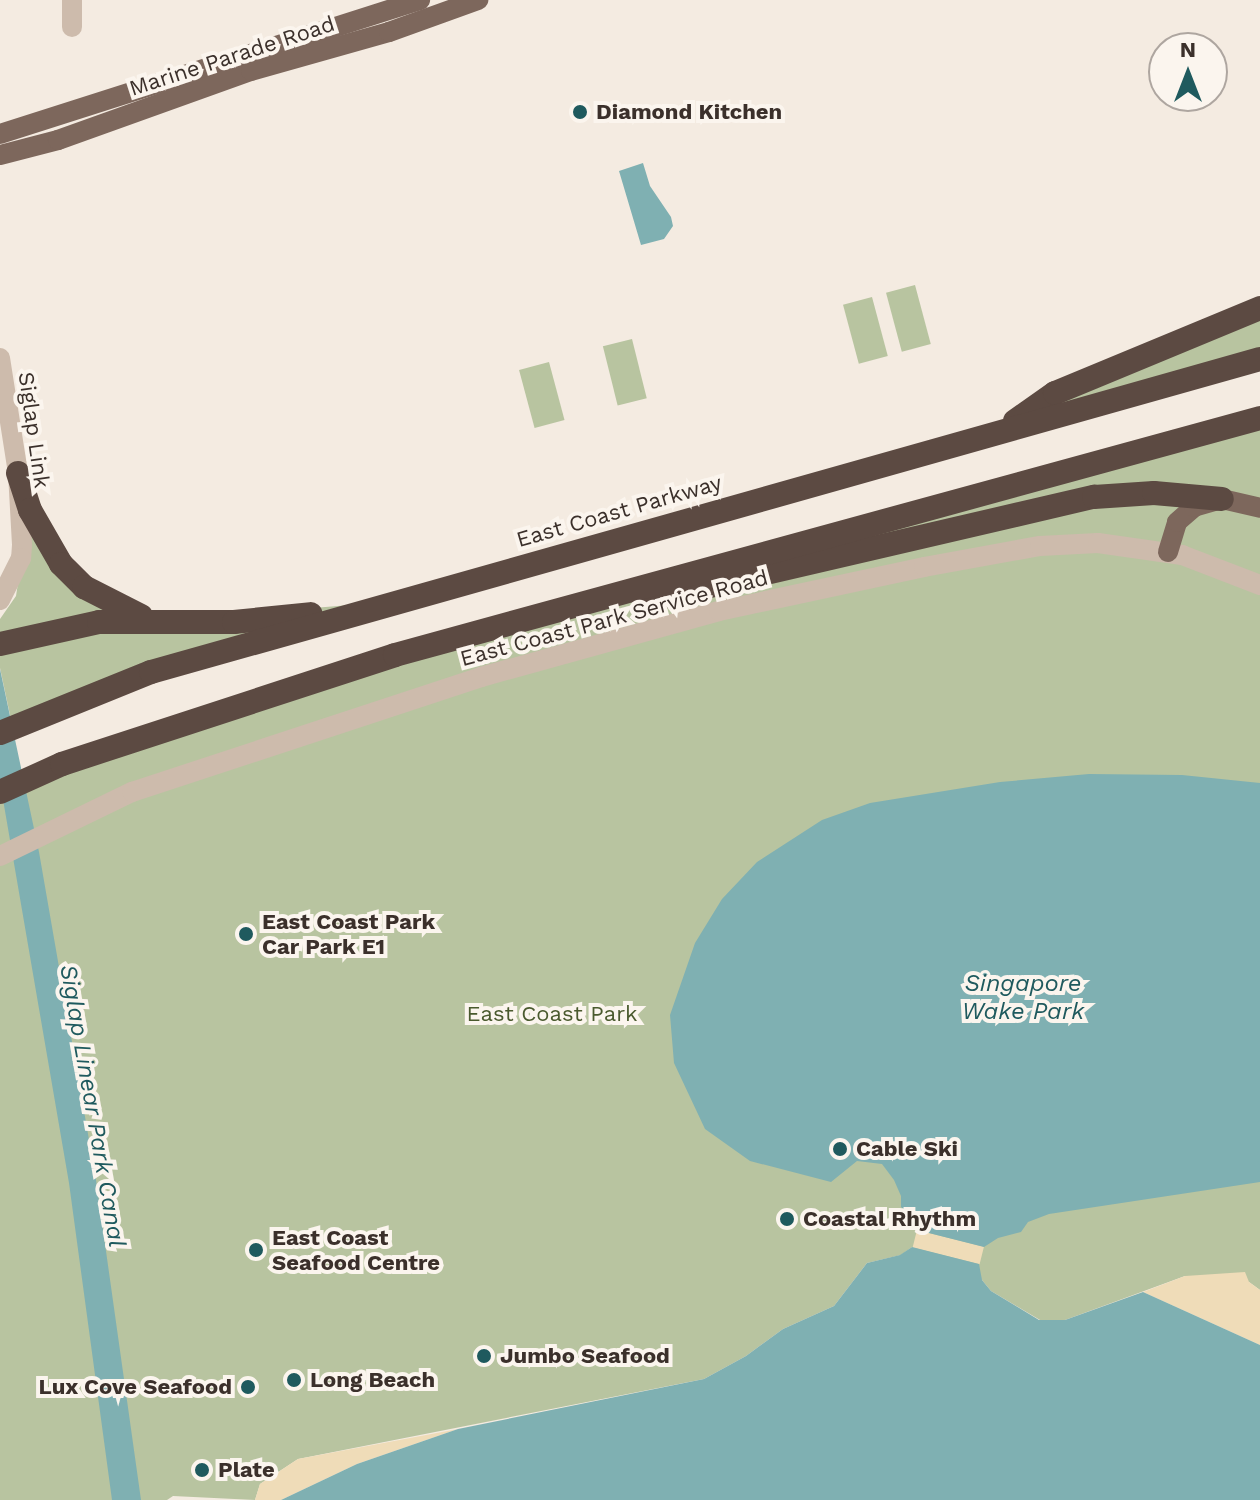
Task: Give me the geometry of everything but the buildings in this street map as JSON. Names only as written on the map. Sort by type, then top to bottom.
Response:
[{"type":"highway","points":[[1007,428],[1035,404],[1055,393],[1260,308]]},
{"type":"highway","name":"East Coast Parkway","points":[[9,729],[151,672],[1260,359]]},
{"type":"highway","points":[[0,792],[62,764],[395,655],[1260,418]]},
{"type":"highway","points":[[18,473],[30,510],[61,564],[84,587],[104,600],[158,622]]},
{"type":"highway","points":[[498,626],[656,599],[1094,497],[1154,493],[1222,499]]},
{"type":"highway","points":[[4,643],[76,625],[234,622],[374,607]]},
{"type":"main road","name":"Marine Parade Road","points":[[0,150],[420,0]]},
{"type":"main road","name":"Marine Parade Road","points":[[0,150],[58,140],[251,71],[389,32],[478,0]]},
{"type":"main road","points":[[1168,552],[1173,530],[1184,513],[1222,499],[1260,508]]},
{"type":"street","points":[[72,0],[72,27]]},
{"type":"street","name":"Siglap Link","points":[[0,358],[18,473],[21,558],[0,600]]},
{"type":"street","name":"East Coast Park Service Road","points":[[4,854],[132,792],[304,733],[481,677],[719,611],[1040,546],[1098,543],[1168,552],[1209,564],[1260,585]]},
{"type":"green space","points":[[915,285],[931,344],[902,352],[886,293]]},
{"type":"green space","points":[[872,297],[888,356],[859,364],[843,305]]},
{"type":"green space","points":[[1260,308],[1260,359],[1009,427]]},
{"type":"green space","points":[[632,339],[647,398],[618,405],[603,346]]},
{"type":"green space","points":[[549,362],[565,420],[535,428],[519,370]]},
{"type":"green space","name":"East Coast Park","points":[[1260,417],[1260,1290],[1249,1282],[1185,1276],[1065,1320],[1040,1320],[991,1291],[982,1280],[912,1247],[901,1255],[867,1263],[834,1306],[783,1329],[746,1356],[704,1379],[298,1459],[260,1484],[255,1500],[173,1496],[167,1500],[0,1500],[0,792],[395,655]]},
{"type":"green space","points":[[46,525],[69,563],[137,610],[189,618],[375,603],[13,729],[0,668],[0,619],[16,596],[26,532]]},
{"type":"sand","points":[[917,1230],[984,1247],[980,1264],[913,1247]]},
{"type":"sand","points":[[1245,1272],[1249,1282],[1260,1290],[1260,1345],[1143,1292],[1185,1276]]},
{"type":"sand","points":[[458,1429],[357,1464],[281,1500],[255,1500],[260,1484],[298,1459]]},
{"type":"water","points":[[643,163],[650,186],[671,217],[673,226],[664,239],[641,245],[619,171]]},
{"type":"water","points":[[0,669],[39,852],[96,1180],[141,1500],[112,1500],[69,1183],[0,782]]},
{"type":"water","name":"Singapore Wake Park","points":[[1089,774],[1182,775],[1260,783],[1260,1182],[1049,1214],[1028,1222],[1021,1232],[998,1238],[984,1247],[917,1230],[909,1214],[901,1207],[901,1196],[894,1180],[882,1164],[857,1161],[831,1182],[750,1161],[705,1129],[674,1063],[670,1015],[695,943],[722,899],[757,862],[822,820],[870,803],[1000,782]]},
{"type":"water","points":[[912,1247],[979,1264],[982,1280],[991,1291],[1039,1320],[1065,1320],[1143,1292],[1260,1345],[1260,1500],[281,1500],[357,1464],[458,1429],[704,1379],[746,1356],[783,1329],[834,1306],[867,1263],[900,1255]]},
{"type":"place","name":"Diamond Kitchen","points":[[580,112]]},
{"type":"place","name":"East Coast Park Car Park E1","points":[[246,934]]},
{"type":"place","name":"Cable Ski","points":[[840,1149]]},
{"type":"place","name":"Coastal Rhythm","points":[[787,1219]]},
{"type":"place","name":"East Coast Seafood Centre","points":[[256,1250]]},
{"type":"place","name":"Jumbo Seafood","points":[[484,1356]]},
{"type":"place","name":"Long Beach","points":[[294,1380]]},
{"type":"place","name":"Lux Cove Seafood","points":[[248,1387]]},
{"type":"place","name":"Plate","points":[[202,1470]]},
{"type":"water label","name":"Siglap Linear Park Canal","points":[[92,1106]]}]
